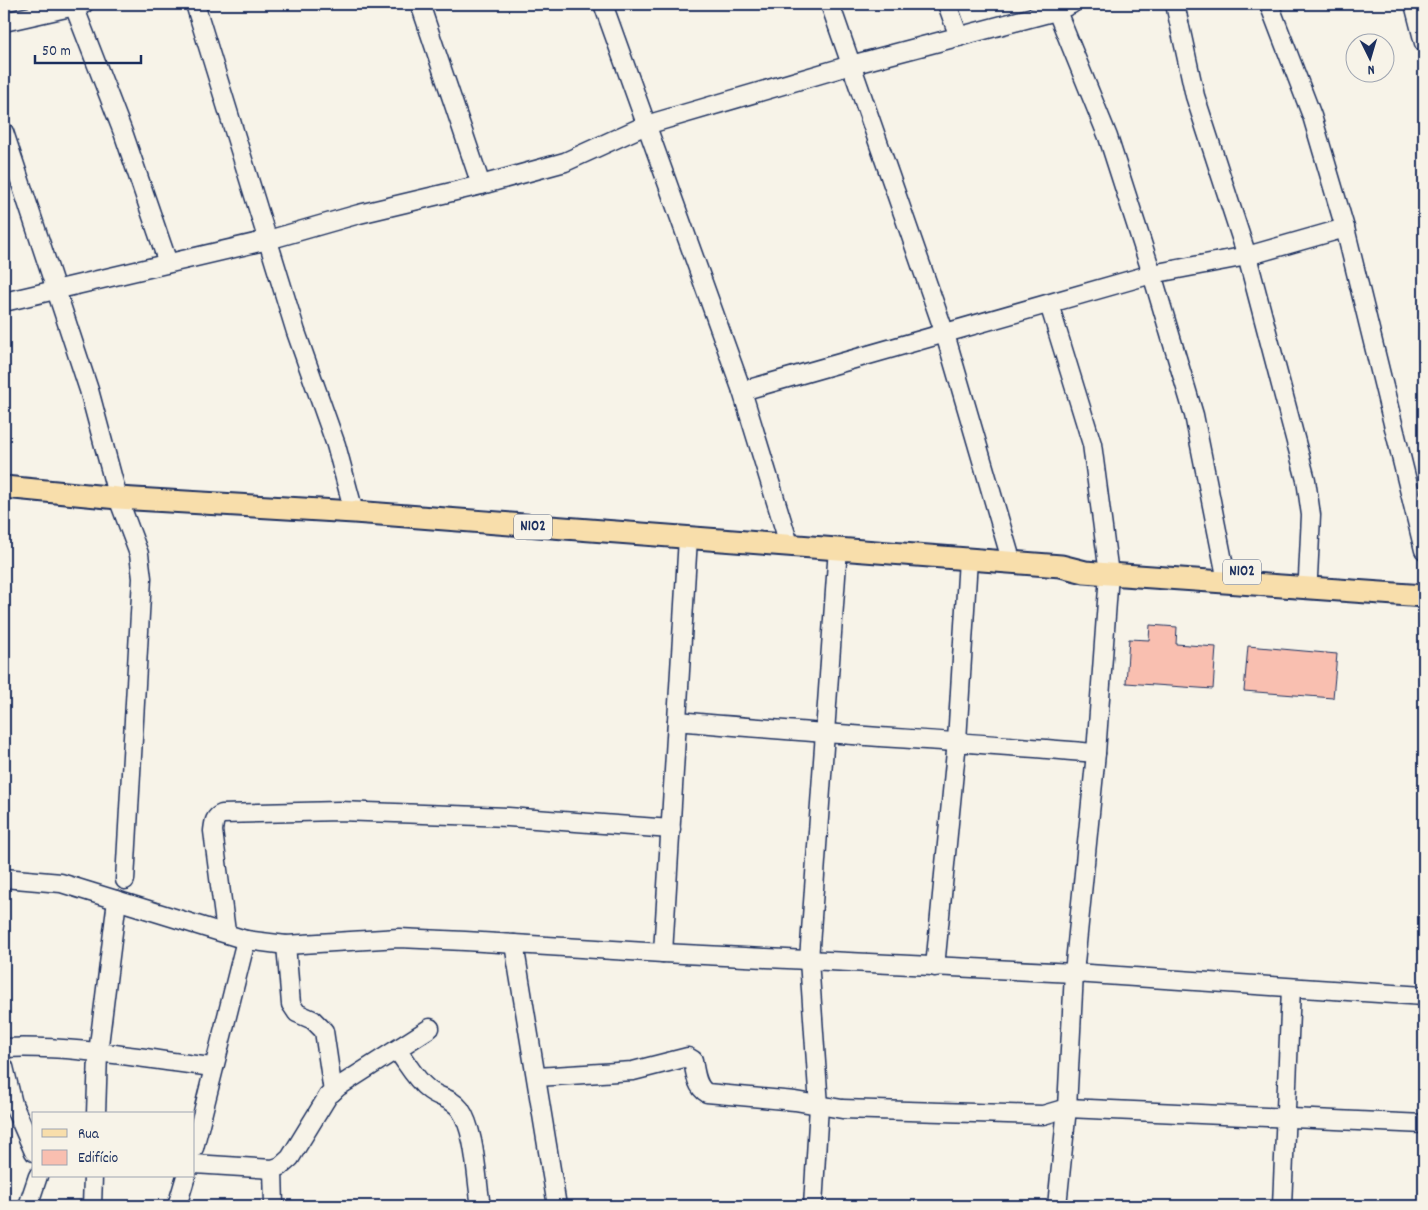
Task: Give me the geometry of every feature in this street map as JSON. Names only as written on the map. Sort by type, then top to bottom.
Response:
[{"type":"main road","name":"N102","points":[[4,487],[118,498],[354,512],[788,544],[1012,563],[1061,566],[1086,561],[1109,568],[1424,596]]},
{"type":"main road","name":"N102","points":[[1109,568],[1225,571],[1424,585]]},
{"type":"street","points":[[195,4],[296,332],[336,444],[354,512]]},
{"type":"street","points":[[420,4],[481,185]]},
{"type":"street","points":[[603,4],[742,391],[788,544]]},
{"type":"street","points":[[830,4],[944,334],[1012,563]]},
{"type":"street","points":[[947,4],[959,37]]},
{"type":"street","points":[[4,302],[268,240],[359,214],[481,185],[565,162],[646,125],[851,65],[959,37],[1072,4]]},
{"type":"street","points":[[1175,4],[1195,96],[1247,256],[1310,498],[1308,577]]},
{"type":"street","points":[[1269,4],[1312,116],[1345,228],[1424,550]]},
{"type":"street","points":[[1414,4],[1424,43]]},
{"type":"street","points":[[4,22],[80,5],[168,263]]},
{"type":"street","points":[[1055,8],[1108,137],[1152,274],[1194,415],[1225,571]]},
{"type":"street","points":[[4,132],[91,398],[118,498],[138,554],[142,578],[125,880]]},
{"type":"street","points":[[742,391],[1152,274],[1247,256],[1345,228]]},
{"type":"street","points":[[1049,304],[1092,444],[1109,568],[1096,753],[1074,973],[1067,1108],[1057,1206]]},
{"type":"street","points":[[663,953],[688,538]]},
{"type":"street","points":[[813,1206],[819,1106],[809,960],[838,548]]},
{"type":"street","points":[[935,967],[957,741],[968,559]]},
{"type":"street","points":[[678,720],[825,734],[957,741],[1096,753]]},
{"type":"street","points":[[226,932],[213,831],[217,816],[222,814],[339,811],[498,816],[671,829]]},
{"type":"street","points":[[4,878],[61,884],[226,932],[246,940],[286,945],[399,938],[1074,973],[1424,996]]},
{"type":"street","points":[[96,1112],[98,1053],[117,900]]},
{"type":"street","points":[[195,1144],[246,940]]},
{"type":"street","points":[[514,944],[557,1206]]},
{"type":"street","points":[[286,945],[291,1004],[297,1013],[313,1020],[324,1031],[333,1092]]},
{"type":"street","points":[[1282,1206],[1291,988]]},
{"type":"street","points":[[195,1164],[273,1169],[281,1166],[290,1158],[333,1092],[430,1028]]},
{"type":"street","points":[[4,1048],[40,1046],[213,1067]]},
{"type":"street","points":[[397,1050],[422,1084],[430,1091],[452,1101],[460,1110],[471,1139],[481,1206]]},
{"type":"street","points":[[537,1076],[633,1072],[688,1057],[693,1060],[698,1084],[707,1093],[796,1101],[842,1109],[1043,1115],[1067,1108],[1424,1124]]},
{"type":"street","points":[[4,1067],[12,1104],[32,1148]]},
{"type":"street","points":[[273,1169],[274,1206]]},
{"type":"street","points":[[28,1206],[37,1178]]},
{"type":"street","points":[[92,1206],[93,1178]]},
{"type":"street","points":[[177,1206],[185,1178]]},
{"type":"building","points":[[1150,625],[1177,627],[1176,644],[1216,647],[1213,689],[1126,683],[1129,639],[1149,640]]},
{"type":"building","points":[[1248,646],[1337,654],[1333,698],[1244,691]]}]
